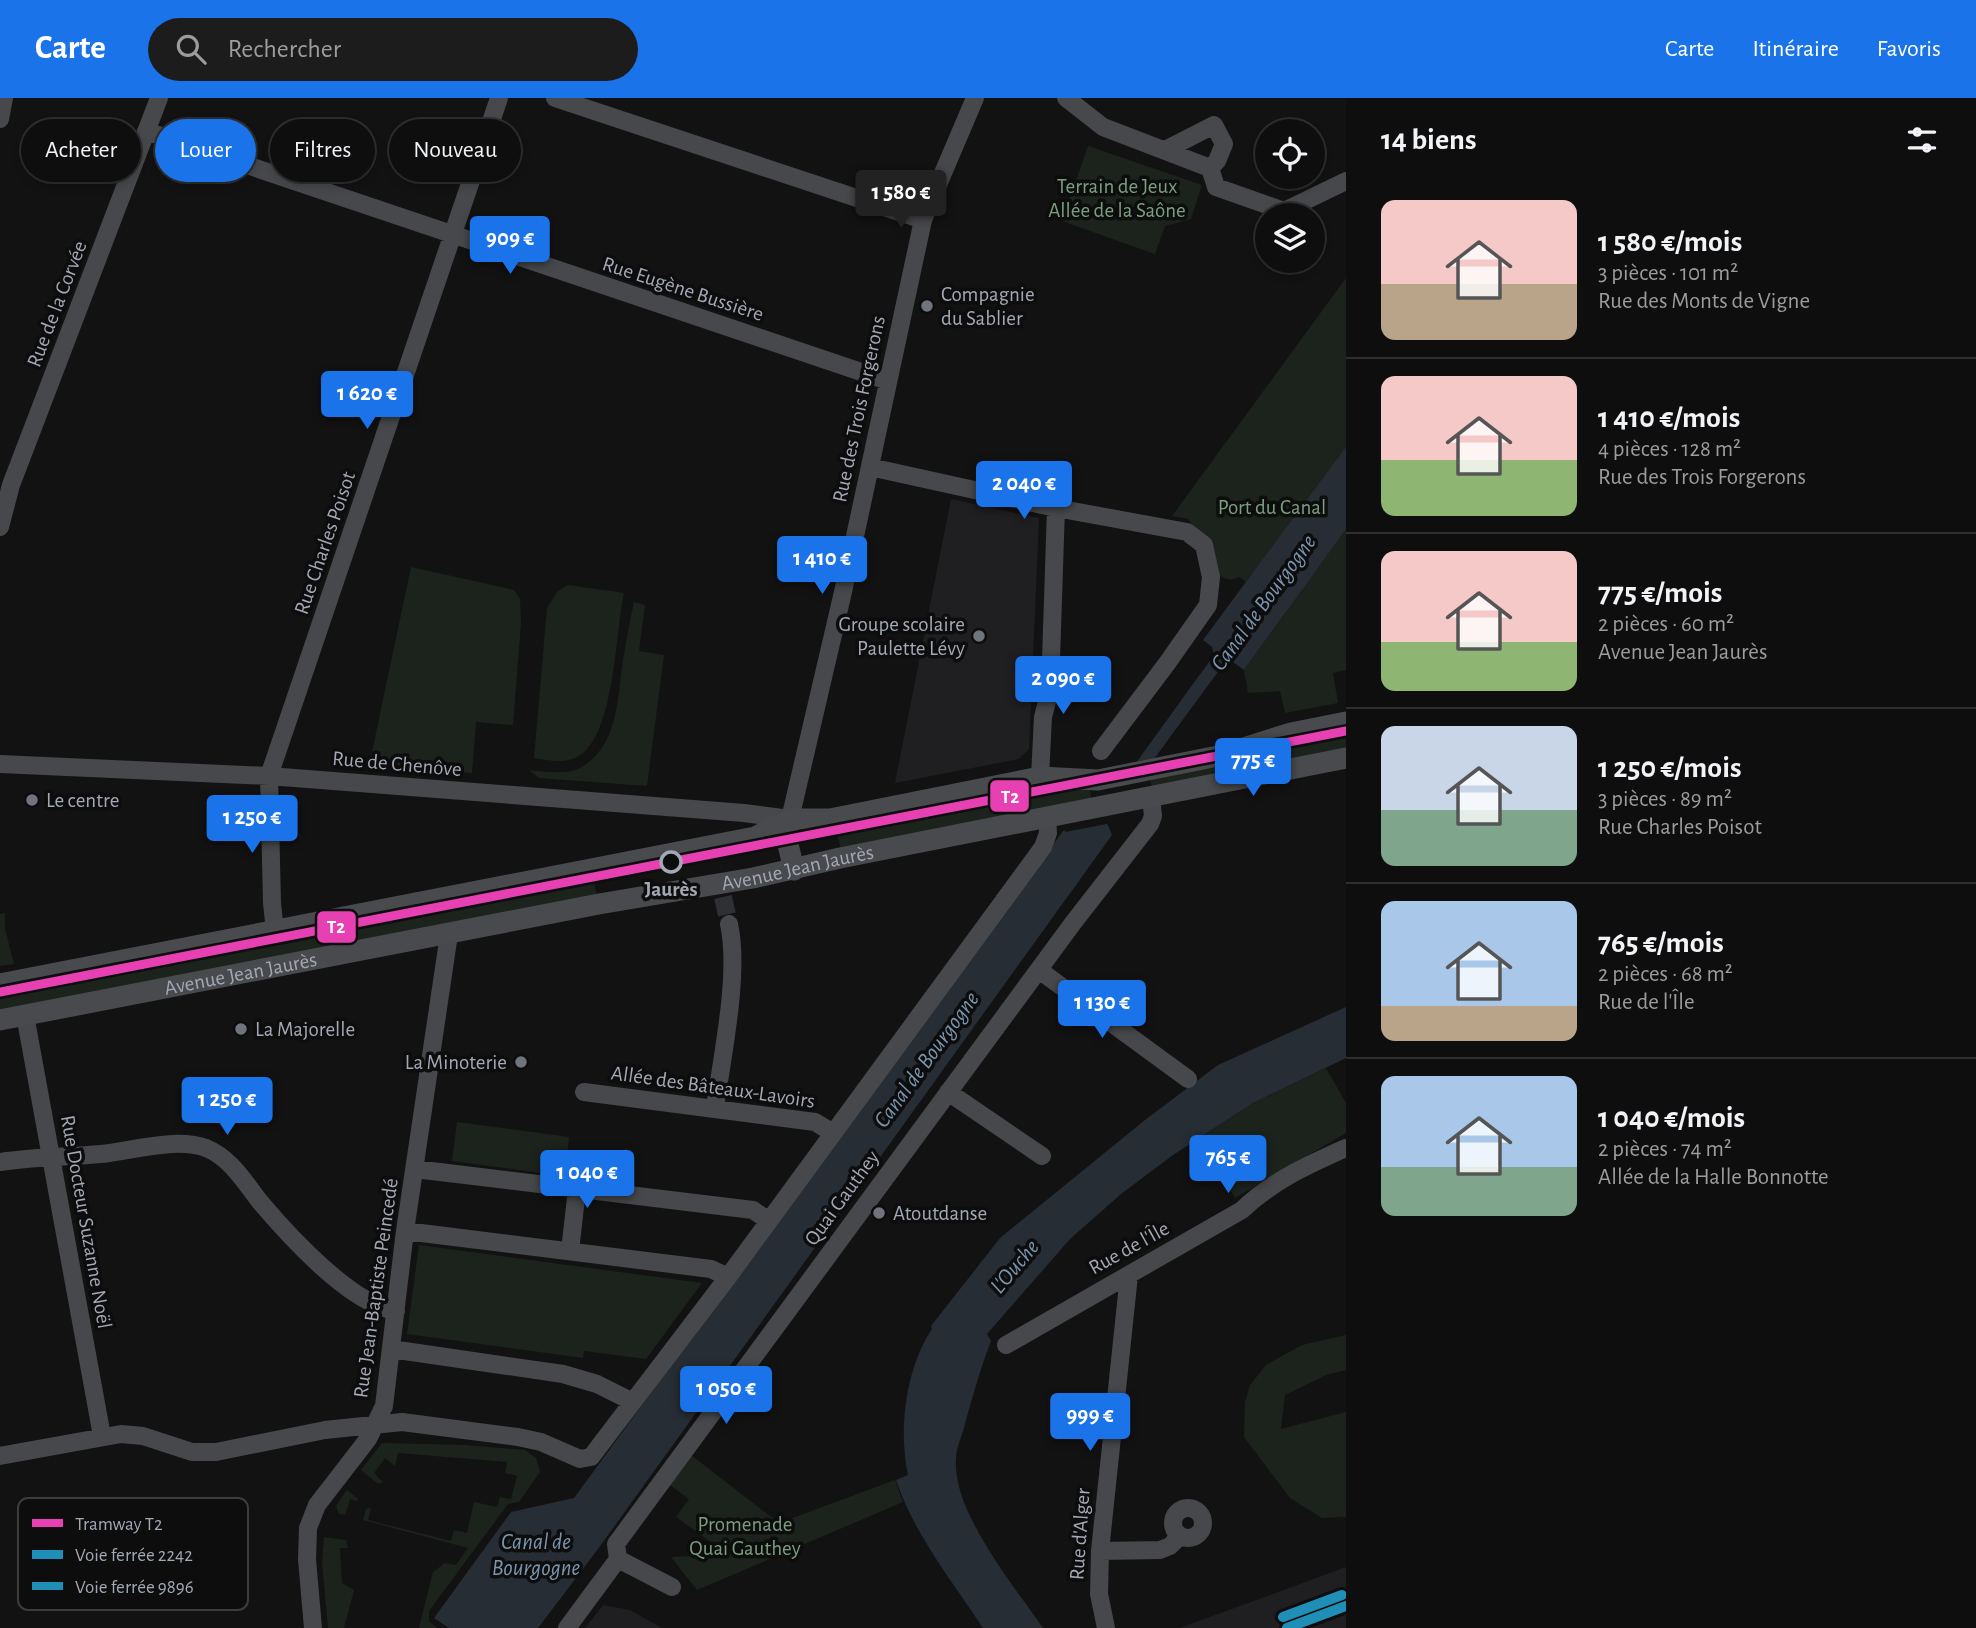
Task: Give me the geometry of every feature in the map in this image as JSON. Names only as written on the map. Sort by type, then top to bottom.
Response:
[{"type":"main road","name":"Avenue Jean Jaurès","points":[[0,984],[755,837],[790,819],[831,819],[1040,777],[1098,780],[1218,756],[1291,733],[1346,722]]},
{"type":"main road","name":"Avenue Jean Jaurès","points":[[0,1020],[599,904],[722,891],[840,858],[1346,758]]},
{"type":"main road","points":[[790,819],[788,840],[794,870]]},
{"type":"street","points":[[0,119],[4,98]]},
{"type":"street","name":"Rue de la Corvée","points":[[0,526],[5,483],[159,98]]},
{"type":"street","name":"Rue Charles Poisot","points":[[275,930],[272,903],[270,776],[499,98]]},
{"type":"street","points":[[555,98],[923,220]]},
{"type":"street","name":"Rue des Trois Forgerons","points":[[790,819],[923,220],[975,98]]},
{"type":"street","points":[[1066,98],[1103,127],[1167,149],[1210,168],[1216,187],[1284,211],[1346,181]]},
{"type":"street","points":[[1167,149],[1214,125],[1224,144],[1217,161],[1210,168]]},
{"type":"street","name":"Rue Eugène Bussière","points":[[146,131],[888,381]]},
{"type":"street","points":[[870,467],[1056,508],[1187,532],[1204,545],[1211,577],[1208,605],[1101,751]]},
{"type":"street","points":[[1040,777],[1043,717],[1050,690],[1056,508]]},
{"type":"street","name":"Rue de Chenôve","points":[[0,764],[270,776],[744,813],[790,819]]},
{"type":"street","name":"Quai Gauthey","points":[[567,1628],[618,1559],[615,1544],[948,1092],[1150,824],[1153,816],[1151,797]]},
{"type":"street","points":[[0,1456],[102,1436],[133,1435],[192,1452],[210,1453],[326,1430],[402,1422],[518,1437],[541,1442],[572,1457],[587,1459],[595,1454],[631,1401],[769,1221],[1043,847],[1048,833],[1047,817]]},
{"type":"street","points":[[715,1108],[730,993],[732,935],[729,924]]},
{"type":"street","name":"Rue Jean-Baptiste Peincedé","points":[[313,1628],[307,1559],[308,1528],[323,1496],[368,1439],[384,1406],[405,1231],[447,934]]},
{"type":"street","points":[[1039,970],[1188,1079]]},
{"type":"street","name":"Rue Docteur Suzanne Noël","points":[[25,1015],[102,1436]]},
{"type":"street","name":"Allée des Bâteaux-Lavoirs","points":[[584,1092],[815,1122],[833,1133]]},
{"type":"street","points":[[948,1092],[1042,1156]]},
{"type":"street","points":[[0,1162],[100,1154],[178,1144],[207,1148],[230,1163],[280,1225],[344,1287],[375,1306],[396,1311]]},
{"type":"street","name":"Rue de l'Île","points":[[1006,1345],[1242,1210],[1259,1193],[1310,1163],[1346,1149]]},
{"type":"street","points":[[415,1169],[753,1210],[769,1221]]},
{"type":"street","points":[[570,1251],[577,1189]]},
{"type":"street","points":[[405,1231],[711,1269],[727,1277]]},
{"type":"street","name":"Rue d'Alger","points":[[1106,1628],[1099,1594],[1100,1551],[1129,1275]]},
{"type":"street","points":[[391,1349],[563,1374],[597,1384],[631,1401]]},
{"type":"street","points":[[1100,1551],[1160,1550],[1170,1546],[1180,1536]]},
{"type":"street","points":[[618,1559],[672,1587]]},
{"type":"shaded area","name":"Groupe scolaire Paulette Lévy","points":[[951,499],[1039,518],[1029,749],[1019,759],[895,783]]},
{"type":"shaded area","points":[[1346,1567],[1346,1628],[1180,1628]]},
{"type":"shaded area","points":[[603,1605],[630,1610],[662,1628],[585,1628]]},
{"type":"green space","name":"Terrain de Jeux Allée de la Saône","points":[[1088,146],[1202,185],[1191,219],[1165,226],[1155,254],[1062,221]]},
{"type":"green space","name":"Port du Canal","points":[[1346,278],[1346,670],[1333,673],[1338,703],[1285,713],[1280,691],[1248,693],[1244,670],[1287,611],[1239,577],[1231,580],[1219,576],[1214,555],[1188,519],[1172,516]]},
{"type":"green space","points":[[411,567],[514,590],[520,599],[521,623],[513,725],[476,722],[472,773],[369,766]]},
{"type":"green space","points":[[568,585],[624,593],[611,682],[599,729],[590,746],[577,757],[556,761],[534,758],[547,608],[557,592]]},
{"type":"green space","points":[[634,602],[645,605],[639,651],[664,655],[647,786],[539,778],[529,770],[577,770],[603,746],[614,719]]},
{"type":"green space","points":[[1346,728],[1346,753],[1153,791],[1149,775]]},
{"type":"green space","points":[[1052,784],[1089,785],[1092,802],[841,851],[836,826]]},
{"type":"green space","points":[[593,874],[597,898],[0,1014],[0,989]]},
{"type":"green space","points":[[5,913],[5,929],[14,964],[0,966],[0,914]]},
{"type":"green space","points":[[1326,1068],[1346,1103],[1346,1133],[1235,1198],[1200,1138],[1253,1103]]},
{"type":"green space","points":[[457,1122],[569,1137],[565,1176],[452,1161]]},
{"type":"green space","points":[[419,1245],[702,1283],[646,1359],[584,1351],[583,1358],[407,1334]]},
{"type":"green space","points":[[1346,1335],[1346,1370],[1326,1375],[1285,1395],[1281,1429],[1346,1412],[1346,1517],[1322,1518],[1290,1498],[1244,1437],[1245,1402],[1250,1385],[1266,1365],[1302,1345]]},
{"type":"green space","points":[[382,1443],[466,1445],[525,1450],[536,1458],[540,1472],[519,1502],[508,1504],[429,1611],[429,1621],[437,1628],[419,1628],[433,1572],[445,1563],[456,1565],[468,1548],[363,1520],[366,1509],[371,1508],[368,1520],[451,1541],[454,1530],[467,1533],[474,1502],[497,1507],[500,1497],[511,1499],[517,1476],[505,1473],[507,1462],[398,1453],[395,1466],[385,1458],[374,1473],[383,1482],[378,1484],[361,1470]]},
{"type":"green space","name":"Promenade Quai Gauthey","points":[[691,1455],[779,1523],[895,1480],[903,1502],[697,1590],[671,1557],[694,1556],[716,1546],[676,1517],[689,1499],[670,1485]]},
{"type":"green space","points":[[347,1490],[358,1499],[350,1499],[345,1515],[339,1514],[336,1506]]},
{"type":"green space","points":[[324,1537],[346,1540],[348,1548],[340,1548],[342,1583],[354,1590],[344,1628],[328,1628],[322,1562]]},
{"type":"water","name":"Canal de Bourgogne","points":[[1346,447],[1346,529],[1244,670],[1233,662],[1223,665],[1107,823],[1112,835],[598,1549],[538,1628],[449,1628],[434,1618],[511,1512],[574,1498],[1063,831],[1091,825],[1214,655],[1212,647],[1203,640]]},
{"type":"water","name":"L'Ouche","points":[[1346,1007],[1346,1058],[1253,1103],[1173,1155],[1121,1194],[1070,1239],[987,1334],[991,1341],[957,1451],[957,1479],[974,1524],[987,1547],[1043,1628],[983,1628],[923,1538],[896,1480],[908,1475],[904,1438],[906,1399],[916,1362],[931,1326],[1000,1238],[1145,1120],[1218,1065]]},
{"type":"pier","points":[[1159,758],[1112,823],[1065,832],[1068,827],[1088,822],[1131,762]]},
{"type":"tunnel","points":[[723,897],[729,924]]},
{"type":"tram line","name":"T2","points":[[0,992],[1346,731]]},
{"type":"rail line","name":"9896","points":[[1283,1617],[1342,1595]]},
{"type":"rail line","name":"2242","points":[[1287,1628],[1346,1606]]},
{"type":"place","name":"Compagnie du Sablier","points":[[927,306]]},
{"type":"place","name":"Groupe scolaire Paulette Lévy","points":[[979,636]]},
{"type":"place","name":"Le centre","points":[[32,800]]},
{"type":"place","name":"Jaurès","points":[[671,862]]},
{"type":"place","name":"La Majorelle","points":[[241,1029]]},
{"type":"place","name":"La Minoterie","points":[[521,1062]]},
{"type":"place","name":"Atoutdanse","points":[[879,1213]]}]
